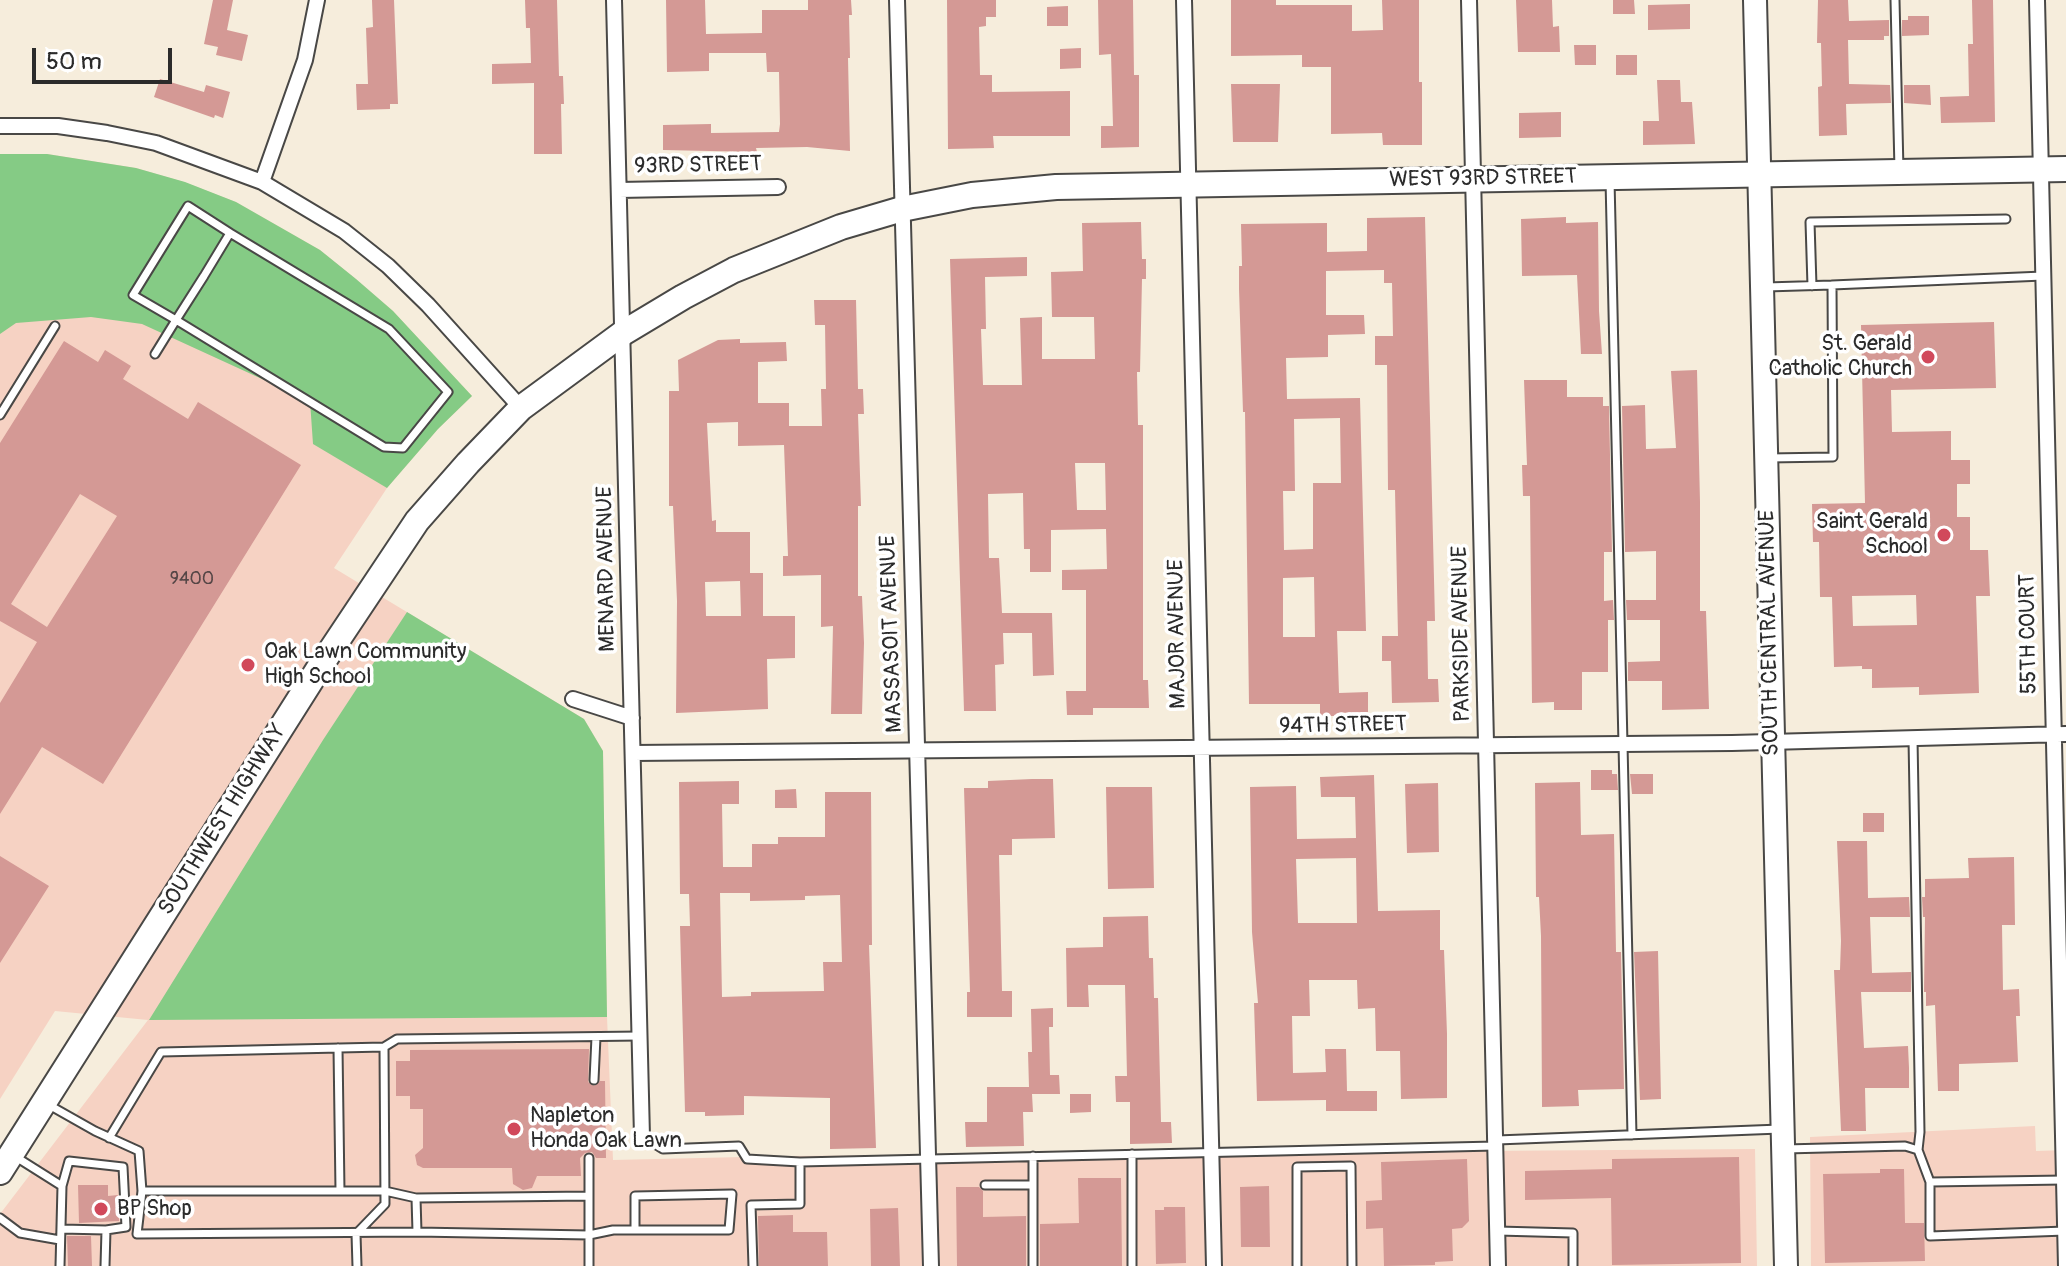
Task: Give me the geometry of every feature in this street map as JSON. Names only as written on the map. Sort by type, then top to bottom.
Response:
[{"type":"main road","name":"WEST 93RD STREET","points":[[902,209],[986,193],[1056,187],[2066,169]]},
{"type":"main road","name":"SOUTHWEST HIGHWAY","points":[[5,1163],[319,668],[417,521],[468,463],[521,408],[623,333],[683,297],[734,270],[841,227],[902,209]]},
{"type":"street","points":[[262,182],[305,60],[317,0]]},
{"type":"street","name":"MENARD AVENUE","points":[[614,0],[642,1136]]},
{"type":"street","name":"MASSASOIT AVENUE","points":[[897,0],[931,1266]]},
{"type":"street","name":"MAJOR AVENUE","points":[[1184,0],[1214,1266]]},
{"type":"street","name":"PARKSIDE AVENUE","points":[[1469,0],[1498,1266]]},
{"type":"street","name":"SOUTH CENTRAL AVENUE","points":[[1755,0],[1786,1266]]},
{"type":"street","name":"55TH COURT","points":[[2037,0],[2043,276],[2060,734],[2066,1266]]},
{"type":"street","points":[[0,126],[58,126],[156,143],[262,182],[344,231],[388,266],[428,305],[521,408]]},
{"type":"street","name":"93RD STREET","points":[[619,190],[778,187]]},
{"type":"street","points":[[573,699],[632,718]]},
{"type":"street","name":"94TH STREET","points":[[633,753],[1772,743],[2060,734]]},
{"type":"lane","points":[[1895,0],[1900,173]]},
{"type":"lane","points":[[1610,177],[1632,1135]]},
{"type":"lane","points":[[188,206],[230,233],[389,329],[448,392],[403,448],[384,447],[133,295],[188,206]]},
{"type":"lane","points":[[1812,286],[1810,222],[2006,219]]},
{"type":"lane","points":[[155,354],[230,233]]},
{"type":"lane","points":[[1761,287],[2043,276]]},
{"type":"lane","points":[[1765,458],[1833,457],[1832,285]]},
{"type":"lane","points":[[0,415],[55,326]]},
{"type":"lane","points":[[1913,739],[1918,1150],[1930,1182],[1930,1236],[2065,1231]]},
{"type":"lane","points":[[109,1138],[161,1052],[384,1047],[397,1039],[640,1036]]},
{"type":"lane","points":[[594,1080],[596,1037]]},
{"type":"lane","points":[[357,1266],[356,1234],[385,1204],[384,1047]]},
{"type":"lane","points":[[338,1048],[340,1191]]},
{"type":"lane","points":[[44,1102],[139,1151],[142,1191],[137,1234],[417,1232],[589,1235],[613,1230],[635,1230],[729,1230],[732,1194],[635,1196],[635,1230]]},
{"type":"lane","points":[[642,1136],[663,1149],[739,1146],[747,1159],[800,1162],[1497,1143],[1632,1135],[1782,1139],[1905,1146],[1918,1150]]},
{"type":"lane","points":[[1132,1154],[1132,1266]]},
{"type":"lane","points":[[1033,1156],[1033,1266]]},
{"type":"lane","points":[[589,1158],[589,1266]]},
{"type":"lane","points":[[60,1266],[62,1186],[69,1161],[123,1167],[126,1227],[61,1229]]},
{"type":"lane","points":[[753,1266],[751,1205],[800,1204],[800,1162]]},
{"type":"lane","points":[[5,1163],[62,1186]]},
{"type":"lane","points":[[1297,1266],[1297,1167],[1351,1166],[1352,1266]]},
{"type":"lane","points":[[1930,1182],[2064,1180]]},
{"type":"lane","points":[[985,1185],[1033,1185]]},
{"type":"lane","points":[[142,1191],[385,1191],[416,1198],[588,1196]]},
{"type":"lane","points":[[416,1198],[417,1232]]},
{"type":"lane","points":[[0,1218],[20,1233],[60,1240]]},
{"type":"lane","points":[[105,1266],[106,1230]]},
{"type":"lane","points":[[1498,1231],[1573,1233],[1573,1266]]},
{"type":"shaded area","name":"Oak Lawn Community High School","points":[[0,154],[47,154],[136,168],[236,202],[320,250],[356,279],[393,311],[472,396],[438,429],[387,488],[334,568],[584,719],[603,751],[607,1017],[613,1160],[1755,1149],[1757,1266],[0,1266],[0,1214],[148,1020],[55,1011],[0,1099]]},
{"type":"shaded area","points":[[2035,1126],[2036,1151],[2066,1150],[2066,1266],[1811,1266],[1810,1137]]},
{"type":"green space","points":[[0,154],[47,154],[136,168],[185,182],[236,202],[320,250],[356,279],[393,311],[472,396],[438,429],[387,488],[313,444],[310,401],[142,324],[91,317],[16,323],[0,334]]},
{"type":"green space","points":[[407,612],[584,719],[603,751],[607,1017],[149,1020],[323,740]]},
{"type":"building","points":[[213,0],[233,0],[227,30],[248,35],[242,61],[216,55],[218,47],[204,44]]},
{"type":"building","points":[[372,0],[394,0],[398,104],[390,104],[390,109],[357,110],[356,84],[368,84],[366,28],[373,27]]},
{"type":"building","points":[[525,0],[557,0],[559,76],[563,76],[564,104],[561,104],[562,154],[534,154],[534,83],[492,84],[492,64],[531,63]]},
{"type":"building","points":[[666,0],[705,0],[706,34],[762,33],[762,10],[808,10],[808,0],[851,0],[848,58],[850,151],[807,147],[756,148],[757,152],[663,150],[663,125],[711,124],[711,133],[779,132],[780,124],[779,72],[767,72],[766,53],[709,53],[709,71],[667,72]]},
{"type":"building","points":[[947,0],[996,0],[996,17],[986,17],[986,26],[979,27],[980,75],[992,75],[992,92],[1070,91],[1070,136],[993,136],[994,148],[948,149]]},
{"type":"building","points":[[1098,0],[1133,0],[1134,75],[1139,75],[1139,147],[1101,148],[1101,126],[1113,126],[1111,54],[1099,55]]},
{"type":"building","points":[[1231,0],[1276,0],[1276,5],[1352,5],[1352,31],[1383,30],[1382,0],[1419,0],[1422,145],[1383,145],[1382,133],[1331,134],[1331,67],[1302,67],[1302,55],[1231,56]]},
{"type":"building","points":[[1516,0],[1552,0],[1553,27],[1559,26],[1560,52],[1518,52]]},
{"type":"building","points":[[1613,0],[1634,0],[1635,14],[1613,14]]},
{"type":"building","points":[[1818,0],[1848,0],[1849,21],[1889,20],[1889,36],[1884,36],[1884,40],[1848,40],[1849,84],[1890,85],[1891,103],[1846,104],[1847,135],[1819,136],[1818,87],[1822,86],[1821,43],[1817,43]]},
{"type":"building","points":[[1972,0],[1993,0],[1995,122],[1941,123],[1940,97],[1969,96],[1968,44],[1973,44]]},
{"type":"building","points":[[1690,4],[1690,29],[1648,30],[1648,5]]},
{"type":"building","points":[[1068,6],[1068,26],[1047,26],[1047,7]]},
{"type":"building","points":[[1908,16],[1929,16],[1929,35],[1902,36],[1902,20],[1908,20]]},
{"type":"building","points":[[1574,45],[1596,45],[1596,65],[1575,65]]},
{"type":"building","points":[[1081,48],[1081,68],[1060,69],[1060,49]]},
{"type":"building","points":[[1616,55],[1637,55],[1637,75],[1616,75]]},
{"type":"building","points":[[160,79],[204,92],[206,85],[230,92],[223,118],[215,115],[214,118],[154,97]]},
{"type":"building","points":[[1657,80],[1680,80],[1681,102],[1692,102],[1695,144],[1643,145],[1643,121],[1659,121]]},
{"type":"building","points":[[1231,84],[1280,84],[1278,142],[1233,142]]},
{"type":"building","points":[[1904,85],[1930,85],[1931,105],[1904,103]]},
{"type":"building","points":[[1561,112],[1561,137],[1519,138],[1519,113]]},
{"type":"building","points":[[1425,217],[1435,621],[1427,621],[1428,679],[1438,679],[1439,702],[1392,703],[1391,661],[1382,661],[1382,636],[1398,636],[1395,490],[1388,490],[1387,365],[1375,365],[1375,336],[1393,336],[1392,283],[1384,283],[1384,270],[1326,271],[1326,315],[1364,315],[1365,334],[1328,335],[1328,357],[1286,358],[1287,399],[1360,398],[1366,631],[1337,631],[1339,693],[1368,692],[1368,712],[1320,716],[1320,704],[1249,704],[1245,412],[1239,289],[1241,224],[1327,223],[1327,252],[1367,251],[1367,218]],"holes":[[[1340,418],[1341,483],[1313,483],[1313,549],[1284,550],[1283,491],[1295,491],[1294,419]],[[1314,577],[1315,637],[1283,637],[1283,578]]]},
{"type":"building","points":[[1566,217],[1566,223],[1598,222],[1602,354],[1581,354],[1577,275],[1522,276],[1521,219]]},
{"type":"building","points":[[1141,222],[1146,279],[1142,279],[1140,372],[1137,372],[1138,425],[1143,425],[1143,680],[1148,680],[1149,708],[1093,708],[1093,715],[1067,715],[1066,691],[1086,691],[1086,590],[1062,590],[1062,570],[1107,569],[1106,529],[1051,530],[1051,572],[1030,572],[1030,549],[1024,549],[1023,493],[988,494],[989,558],[999,558],[1002,613],[1052,613],[1054,675],[1033,676],[1032,633],[1003,633],[1004,664],[995,665],[996,711],[964,711],[950,259],[1027,257],[1027,276],[985,277],[986,329],[981,329],[983,385],[1022,385],[1020,318],[1042,317],[1042,359],[1095,359],[1094,317],[1052,317],[1051,272],[1083,271],[1082,223]],"holes":[[[1075,463],[1105,463],[1106,510],[1077,510]]]},
{"type":"building","points":[[814,300],[856,300],[858,389],[863,389],[864,414],[858,414],[861,506],[858,506],[858,596],[862,596],[864,643],[862,714],[831,714],[833,626],[821,627],[821,575],[783,576],[783,556],[788,556],[784,445],[738,446],[738,422],[707,423],[712,521],[716,520],[716,532],[750,532],[750,573],[763,573],[763,616],[795,616],[795,658],[767,659],[768,709],[676,713],[677,601],[673,506],[669,506],[669,391],[679,391],[678,360],[718,340],[786,342],[787,361],[758,362],[758,403],[789,403],[789,426],[822,426],[821,389],[826,389],[825,325],[815,325]],"holes":[[[740,581],[741,616],[706,616],[705,582]]]},
{"type":"building","points":[[1994,322],[1996,388],[1891,390],[1892,432],[1951,431],[1951,460],[1970,460],[1970,484],[1957,484],[1957,517],[1970,517],[1970,550],[1988,550],[1990,596],[1976,596],[1979,693],[1919,695],[1919,687],[1872,688],[1872,669],[1862,669],[1862,666],[1834,667],[1832,597],[1820,597],[1819,542],[1813,542],[1812,504],[1865,503],[1861,325]],"holes":[[[1916,595],[1917,625],[1853,626],[1852,596]]]},
{"type":"building","points":[[64,341],[98,362],[105,350],[131,366],[123,379],[188,419],[198,402],[301,465],[103,784],[42,747],[0,814],[0,703],[37,642],[0,621],[0,443]],"holes":[[[80,494],[117,516],[47,627],[11,604]]]},
{"type":"building","points":[[1697,370],[1700,611],[1706,611],[1709,709],[1662,710],[1662,681],[1628,681],[1628,662],[1660,661],[1660,620],[1627,620],[1626,600],[1656,600],[1656,551],[1625,552],[1622,406],[1645,405],[1646,449],[1676,448],[1671,371]]},
{"type":"building","points":[[1524,380],[1567,380],[1567,397],[1603,397],[1603,406],[1609,406],[1612,552],[1604,552],[1604,601],[1613,600],[1614,620],[1608,620],[1608,672],[1582,672],[1582,710],[1554,710],[1554,702],[1532,703],[1530,496],[1523,496],[1522,465],[1527,465]]},
{"type":"building","points":[[1591,770],[1612,770],[1612,774],[1617,774],[1618,790],[1591,790]]},
{"type":"building","points":[[1630,774],[1653,774],[1653,794],[1632,794]]},
{"type":"building","points":[[1374,775],[1378,911],[1440,910],[1440,950],[1444,950],[1447,1098],[1401,1099],[1400,1051],[1376,1051],[1375,1008],[1358,1009],[1357,980],[1309,980],[1310,1016],[1292,1016],[1293,1073],[1326,1072],[1325,1049],[1346,1049],[1347,1091],[1377,1091],[1377,1111],[1326,1111],[1326,1100],[1257,1101],[1254,1003],[1258,1003],[1252,932],[1250,787],[1296,786],[1297,839],[1356,838],[1355,797],[1321,797],[1320,777]],"holes":[[[1356,858],[1357,923],[1298,923],[1296,859]]]},
{"type":"building","points":[[1053,779],[1055,838],[1012,839],[1012,855],[999,855],[1002,991],[1012,991],[1012,1017],[967,1017],[967,992],[970,992],[964,788],[988,788],[988,781]]},
{"type":"building","points":[[739,781],[739,804],[722,804],[723,867],[752,867],[752,844],[778,844],[778,837],[825,837],[825,792],[871,792],[872,945],[869,945],[876,1148],[830,1149],[830,1098],[744,1096],[744,1115],[705,1116],[705,1112],[685,1112],[680,926],[690,926],[689,894],[680,894],[679,782]],"holes":[[[720,893],[750,893],[750,901],[805,900],[805,896],[840,895],[842,962],[823,962],[824,991],[751,992],[751,996],[722,997]]]},
{"type":"building","points":[[1580,782],[1581,835],[1614,834],[1616,952],[1621,952],[1624,1089],[1578,1090],[1579,1106],[1542,1107],[1541,936],[1539,897],[1536,897],[1535,783]]},
{"type":"building","points":[[1438,783],[1439,852],[1407,853],[1405,784]]},
{"type":"building","points":[[1106,787],[1152,787],[1154,888],[1108,889]]},
{"type":"building","points":[[796,789],[797,808],[775,808],[775,790]]},
{"type":"building","points":[[1863,813],[1884,813],[1884,832],[1863,832]]},
{"type":"building","points":[[1837,841],[1867,841],[1868,898],[1909,897],[1910,917],[1870,917],[1872,973],[1911,972],[1911,992],[1861,992],[1864,1048],[1908,1046],[1909,1068],[1909,1088],[1865,1088],[1866,1131],[1841,1131],[1834,970],[1840,970],[1841,941]]},
{"type":"building","points":[[0,856],[49,886],[0,963]]},
{"type":"building","points":[[2014,857],[2015,925],[2002,925],[2003,990],[2019,989],[2020,1016],[2016,1016],[2018,1062],[1959,1064],[1959,1091],[1938,1091],[1935,1005],[1926,1006],[1924,992],[1925,917],[1922,897],[1925,897],[1925,879],[1969,878],[1968,858]]},
{"type":"building","points":[[1148,916],[1149,958],[1153,958],[1154,998],[1158,998],[1161,1122],[1171,1122],[1172,1143],[1130,1144],[1130,1102],[1116,1102],[1115,1076],[1127,1076],[1125,985],[1088,985],[1089,1007],[1067,1007],[1066,948],[1103,947],[1103,917]]},
{"type":"building","points":[[1658,951],[1661,1099],[1640,1100],[1634,952]]},
{"type":"building","points":[[1053,1008],[1053,1027],[1049,1027],[1050,1075],[1059,1075],[1060,1094],[1032,1094],[1033,1112],[1023,1112],[1024,1146],[966,1147],[965,1122],[987,1122],[987,1087],[1029,1087],[1031,1009]]},
{"type":"building","name":"Napleton Honda Oak Lawn","points":[[589,1049],[588,1082],[594,1086],[605,1081],[606,1158],[596,1158],[592,1152],[585,1153],[580,1158],[581,1176],[537,1176],[532,1188],[523,1190],[513,1184],[512,1168],[423,1168],[417,1165],[415,1155],[423,1148],[423,1109],[410,1109],[410,1096],[396,1096],[396,1061],[410,1061],[410,1050]]},
{"type":"building","points":[[1070,1094],[1091,1094],[1091,1112],[1070,1113]]},
{"type":"building","points":[[1739,1157],[1741,1263],[1612,1265],[1611,1198],[1525,1200],[1525,1171],[1612,1169],[1612,1159]]},
{"type":"building","points":[[1467,1159],[1469,1221],[1462,1228],[1452,1229],[1453,1261],[1435,1262],[1435,1265],[1384,1266],[1383,1228],[1366,1229],[1366,1201],[1382,1200],[1381,1162]]},
{"type":"building","points":[[1880,1169],[1904,1169],[1905,1223],[1924,1223],[1925,1261],[1825,1263],[1823,1174],[1880,1173]]},
{"type":"building","points":[[1078,1178],[1121,1178],[1122,1266],[1040,1266],[1040,1224],[1079,1223]]},
{"type":"building","name":"BP Shop","points":[[78,1185],[108,1185],[108,1196],[118,1195],[119,1221],[79,1223]]},
{"type":"building","points":[[1269,1186],[1270,1247],[1241,1247],[1240,1187]]},
{"type":"building","points":[[956,1187],[979,1187],[983,1191],[983,1217],[1026,1216],[1026,1266],[957,1266]]},
{"type":"building","points":[[1164,1207],[1185,1207],[1186,1263],[1156,1264],[1155,1210],[1164,1210]]},
{"type":"building","points":[[898,1208],[900,1266],[871,1266],[870,1209]]},
{"type":"building","points":[[793,1215],[793,1232],[827,1232],[828,1266],[759,1266],[758,1216]]},
{"type":"building","points":[[67,1236],[91,1236],[92,1266],[68,1266]]},
{"type":"place","name":"St. Gerald Catholic Church","points":[[1928,357]]},
{"type":"place","name":"Saint Gerald School","points":[[1944,535]]},
{"type":"place","name":"Oak Lawn Community High School","points":[[248,665]]},
{"type":"place","name":"Napleton Honda Oak Lawn","points":[[514,1129]]},
{"type":"place","name":"BP Shop","points":[[101,1209]]}]
